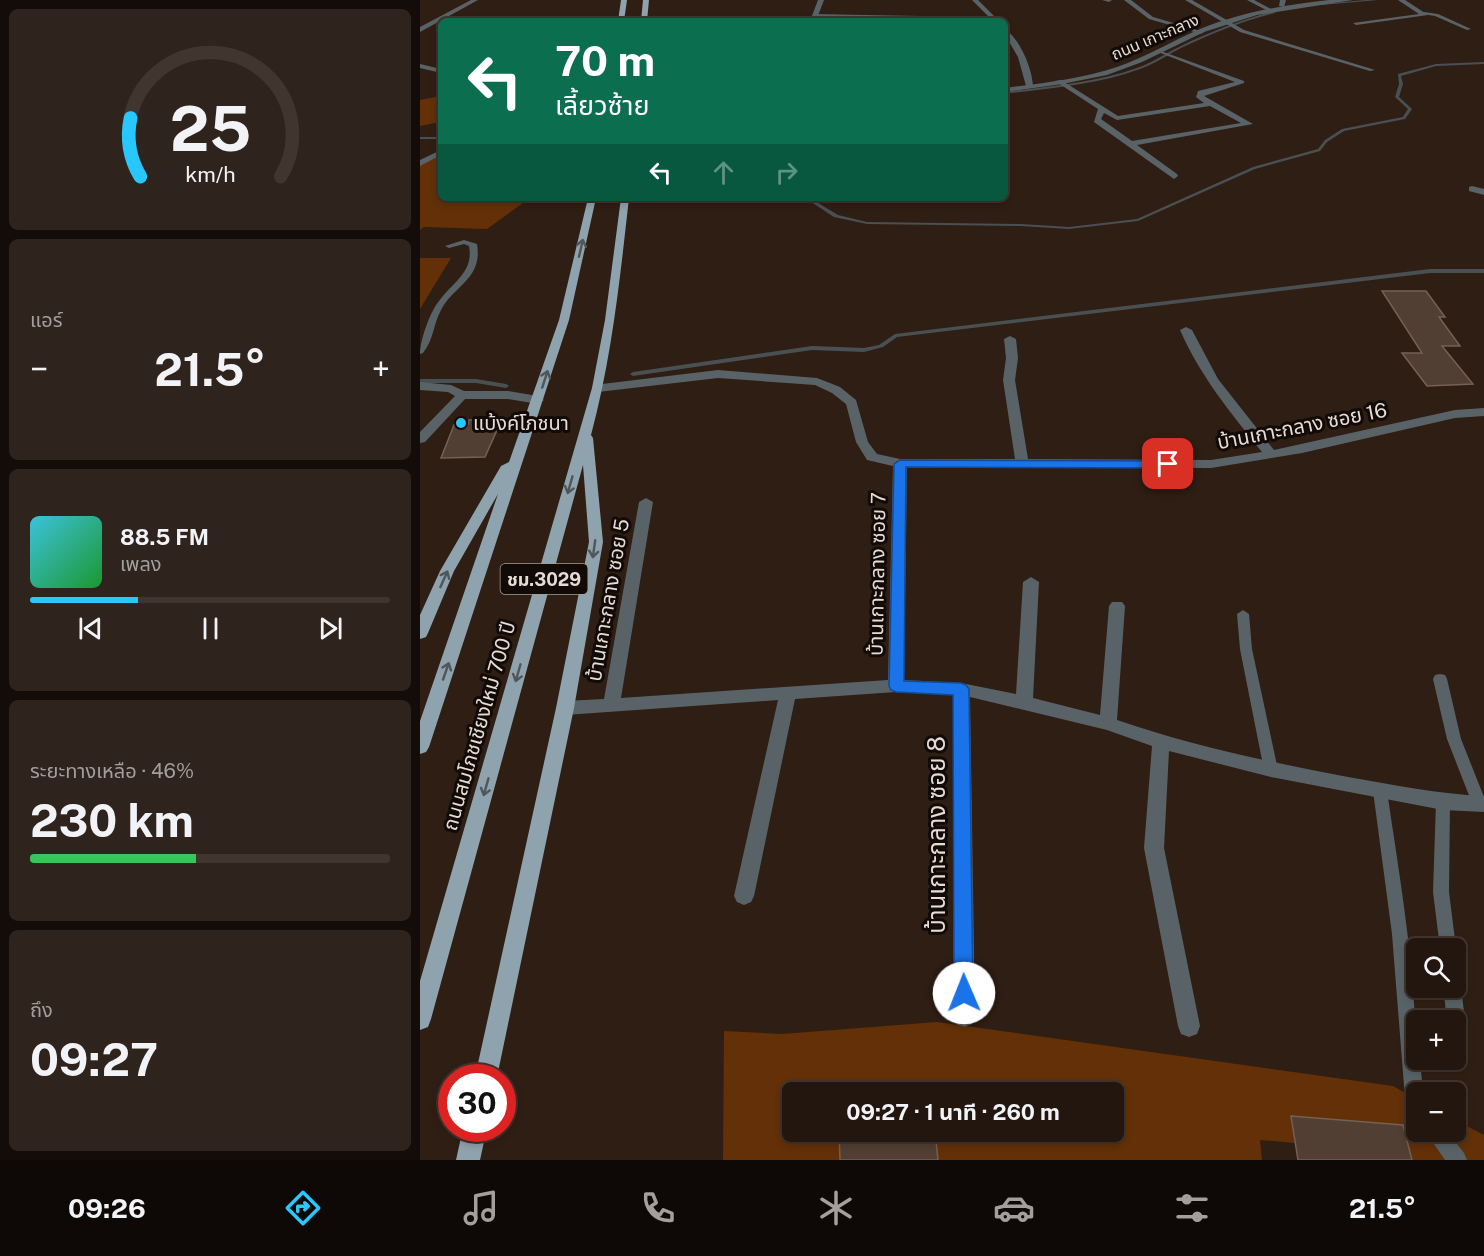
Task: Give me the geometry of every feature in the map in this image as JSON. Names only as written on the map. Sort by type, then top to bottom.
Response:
[{"type":"main road","points":[[621,18],[624,0]]},
{"type":"main road","points":[[644,18],[646,0]]},
{"type":"main road","name":"ชม.3029","points":[[420,747],[564,320],[591,201]]},
{"type":"main road","name":"ถนนสมโภชเชียงใหม่ 700 ปี","points":[[420,1019],[598,388],[610,320],[625,201]]},
{"type":"main road","points":[[489,1064],[566,708],[596,542],[586,429]]},
{"type":"main road","points":[[420,633],[447,572],[526,435]]},
{"type":"main road","points":[[468,1160],[472,1142]]},
{"type":"street","points":[[442,18],[475,0]]},
{"type":"street","points":[[814,18],[821,0]]},
{"type":"street","points":[[975,0],[993,18]]},
{"type":"street","points":[[1126,0],[1151,18],[1201,32]]},
{"type":"street","points":[[1188,0],[1230,24],[1270,41],[1372,70]]},
{"type":"street","points":[[1250,0],[1268,9]]},
{"type":"street","name":"ถนน เกาะกลาง","points":[[1008,90],[1062,83],[1114,70],[1165,53],[1201,32],[1230,24],[1282,3],[1350,0]]},
{"type":"street","points":[[1356,23],[1425,15],[1401,0]]},
{"type":"street","points":[[420,30],[438,20]]},
{"type":"street","points":[[1008,34],[1019,51],[1030,86]]},
{"type":"street","points":[[1130,144],[1249,124],[1200,97],[1201,93],[1242,82],[1165,53]]},
{"type":"street","points":[[420,66],[438,70]]},
{"type":"street","points":[[1062,83],[1118,118],[1211,104]]},
{"type":"street","points":[[1102,109],[1097,120],[1174,176]]},
{"type":"street","points":[[420,163],[438,154]]},
{"type":"street","points":[[1472,189],[1484,192]]},
{"type":"street","points":[[1186,330],[1195,353],[1212,382],[1271,454]]},
{"type":"street","points":[[1010,339],[1012,358],[1009,380],[1022,464]]},
{"type":"street","name":"บ้านเกาะกลาง ซอย 16","points":[[598,388],[718,374],[817,382],[836,390],[852,403],[862,442],[872,457],[900,464],[1211,464],[1302,449],[1455,414],[1484,412]]},
{"type":"street","points":[[420,386],[451,388],[462,395],[508,395],[538,400]]},
{"type":"street","points":[[420,439],[462,395]]},
{"type":"street","name":"บ้านเกาะกลาง ซอย 7","points":[[896,686],[900,464]]},
{"type":"street","name":"บ้านเกาะกลาง ซอย 5","points":[[610,705],[646,502]]},
{"type":"street","points":[[1024,702],[1031,582]]},
{"type":"street","points":[[1108,724],[1118,606]]},
{"type":"street","points":[[566,708],[896,686],[961,689],[1024,702],[1108,724],[1161,742],[1271,770],[1443,802],[1481,804]]},
{"type":"street","name":"บ้านเกาะกลาง ซอย 8","points":[[961,689],[964,1016]]},
{"type":"street","points":[[744,896],[788,692]]},
{"type":"street","points":[[1161,742],[1154,848],[1189,1026]]},
{"type":"lane","points":[[868,0],[874,2]]},
{"type":"lane","points":[[1424,13],[1436,15],[1469,29]]},
{"type":"lane","points":[[814,18],[921,17]]},
{"type":"lane","points":[[420,351],[430,338],[438,307],[468,275],[475,263],[473,244],[464,242],[449,246]]},
{"type":"lane","points":[[1243,614],[1246,649],[1271,770]]},
{"type":"lane","points":[[1440,679],[1454,739],[1481,804]]},
{"type":"lane","points":[[1380,791],[1400,933],[1413,1082]]},
{"type":"lane","points":[[1443,802],[1441,892],[1447,938]]},
{"type":"lane","points":[[1443,1142],[1457,1160]]},
{"type":"shaded area","points":[[438,97],[438,124],[420,126],[420,100]]},
{"type":"shaded area","points":[[438,156],[438,201],[526,201],[487,229],[424,227],[420,230],[420,165]]},
{"type":"shaded area","points":[[420,258],[451,258],[420,309]]},
{"type":"shaded area","points":[[937,1022],[1393,1086],[1406,1093],[1406,1137],[1403,1125],[1291,1116],[1295,1143],[1260,1140],[1262,1160],[938,1160],[936,1142],[1124,1142],[1124,1082],[782,1082],[782,1142],[839,1142],[840,1160],[723,1160],[724,1031],[782,1034]]},
{"type":"shaded area","points":[[1466,1126],[1484,1135],[1484,1160],[1412,1160],[1407,1142],[1466,1142]]},
{"type":"building","points":[[1382,291],[1426,291],[1445,317],[1439,317],[1460,346],[1442,346],[1473,384],[1427,386],[1402,353],[1422,353]]},
{"type":"building","points":[[502,419],[485,457],[441,458],[454,425],[468,424],[469,420]]},
{"type":"building","points":[[1291,1116],[1403,1125],[1412,1160],[1298,1160]]},
{"type":"building","points":[[839,1142],[936,1142],[938,1160],[840,1160]]},
{"type":"waterway","points":[[1322,4],[1377,0]]},
{"type":"waterway","points":[[1008,93],[1080,82],[1137,69],[1213,33],[1274,12]]},
{"type":"waterway","points":[[812,201],[836,216],[867,223],[1021,225],[1069,228],[1138,220],[1254,168],[1319,150],[1326,141],[1343,130],[1404,118],[1410,109],[1397,97],[1401,84],[1399,75],[1436,65],[1484,63]]},
{"type":"waterway","points":[[420,138],[438,138]]},
{"type":"waterway","points":[[633,374],[812,348],[864,350],[881,346],[895,336],[1430,271],[1484,271]]},
{"type":"waterway","points":[[420,381],[476,381],[506,386]]},
{"type":"place","name":"แบ้งค์โภชนา","points":[[461,423]]},
{"type":"route","points":[[964,993],[961,689],[896,686],[900,464],[1168,464]]}]
